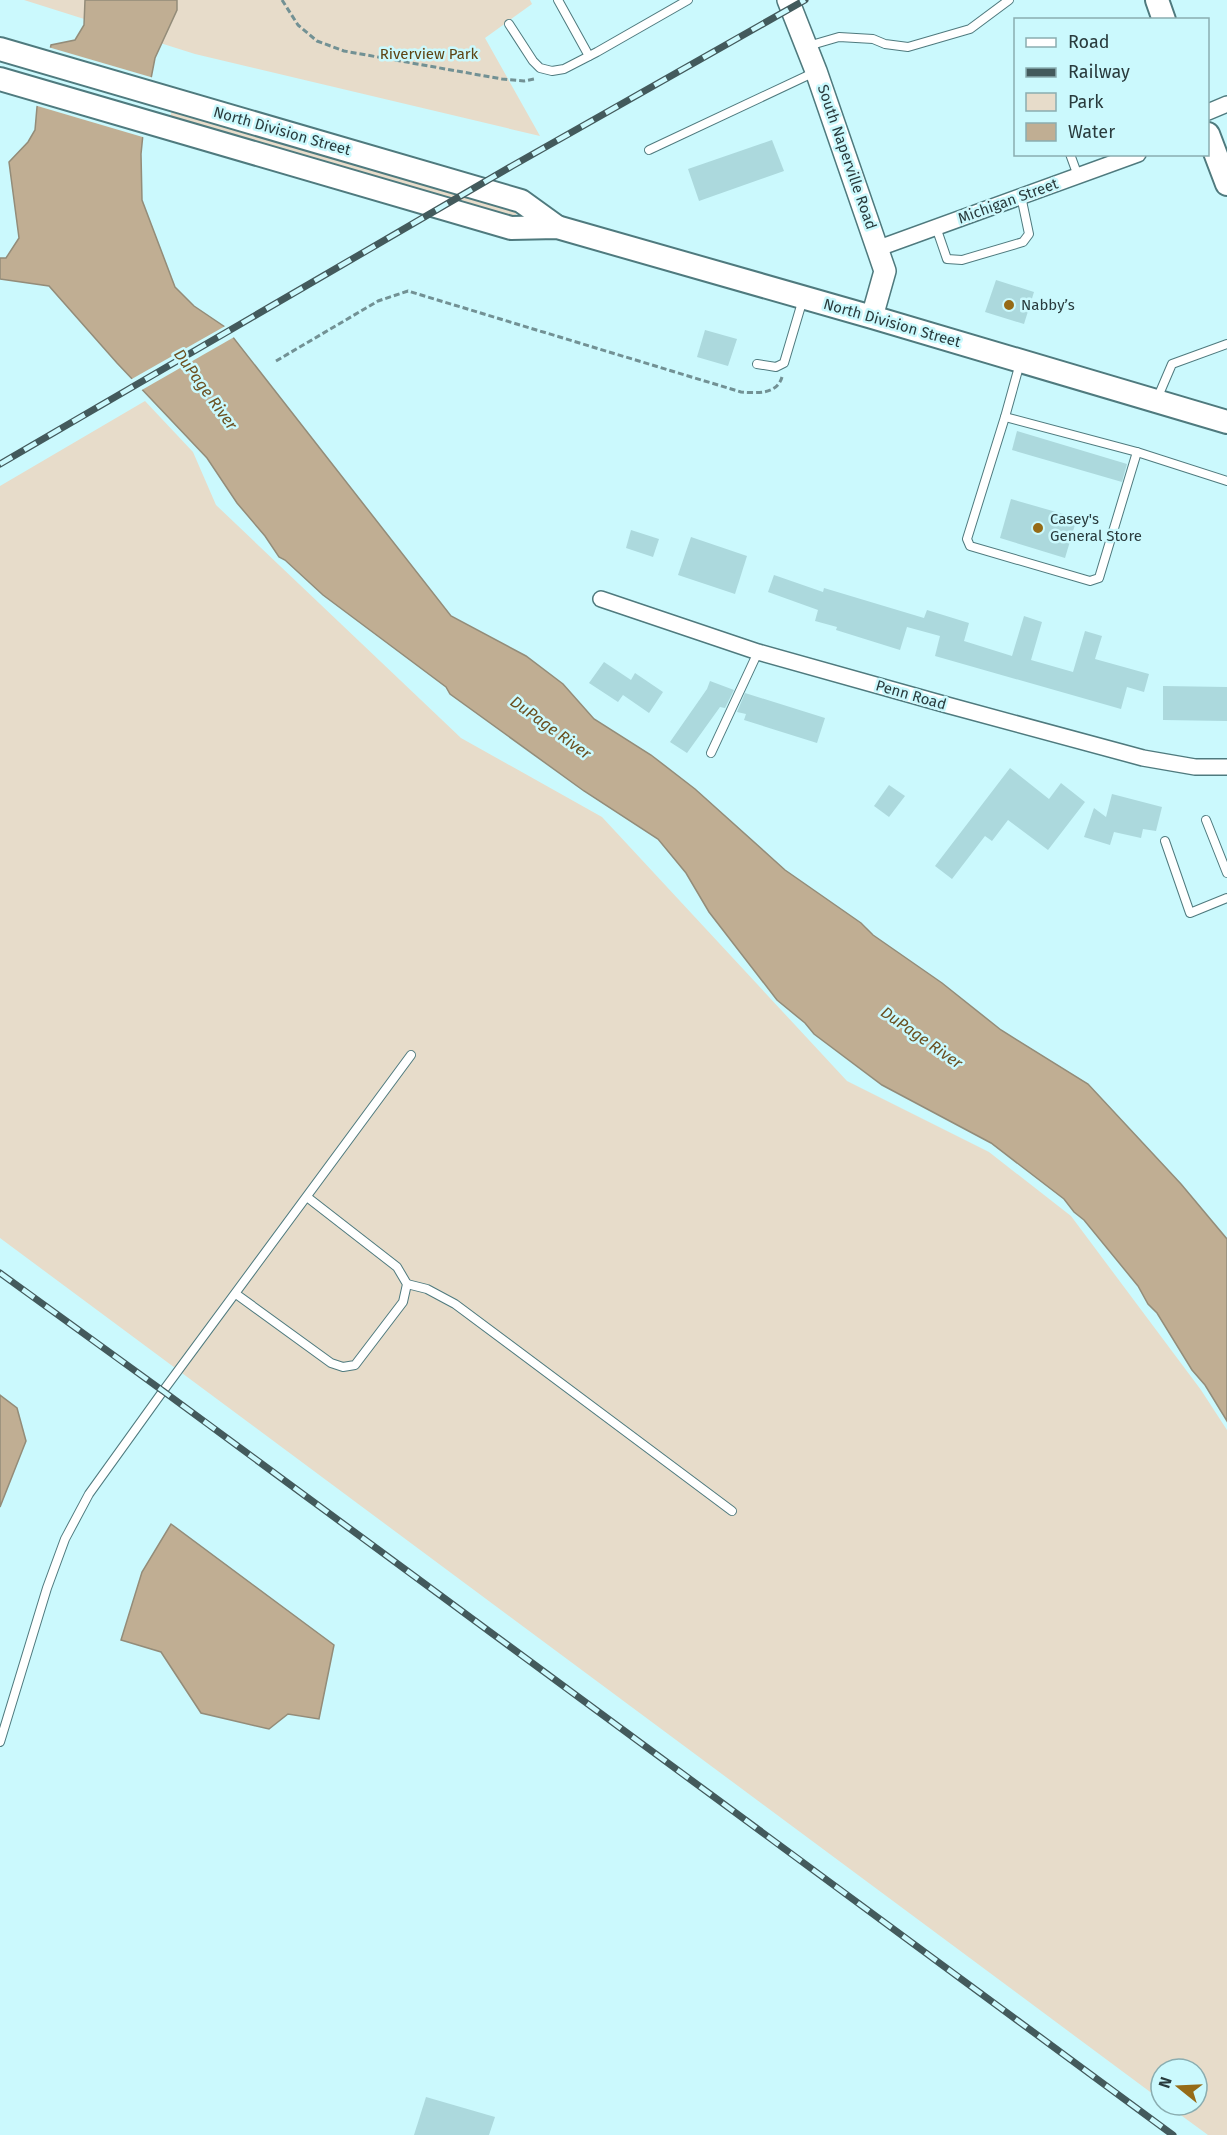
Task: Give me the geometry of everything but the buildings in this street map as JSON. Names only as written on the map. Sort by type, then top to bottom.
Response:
[{"type":"main road","name":"South Naperville Road","points":[[788,0],[816,71],[879,248],[885,271],[872,317]]},
{"type":"main road","points":[[1157,0],[1163,18]]},
{"type":"main road","name":"North Division Street","points":[[0,49],[521,201],[557,227]]},
{"type":"main road","name":"North Division Street","points":[[0,79],[511,228],[557,227],[1227,422]]},
{"type":"main road","points":[[1209,137],[1227,184]]},
{"type":"street","points":[[1209,112],[1227,104]]},
{"type":"street","name":"Michigan Street","points":[[879,248],[1133,156]]},
{"type":"street","name":"Penn Road","points":[[601,599],[758,652],[1143,758],[1195,767],[1227,767]]},
{"type":"lane","points":[[558,0],[589,56]]},
{"type":"lane","points":[[509,24],[533,61],[540,68],[552,71],[564,69],[589,56],[688,0]]},
{"type":"lane","points":[[806,47],[839,37],[873,39],[885,44],[908,47],[970,29],[1009,0]]},
{"type":"lane","points":[[649,150],[816,71]]},
{"type":"lane","points":[[1071,156],[1078,176]]},
{"type":"lane","points":[[936,227],[947,259],[962,260],[1023,243],[1029,234],[1021,196]]},
{"type":"lane","points":[[757,364],[776,367],[784,363],[804,298]]},
{"type":"lane","points":[[1156,400],[1172,364],[1227,344]]},
{"type":"lane","points":[[1020,361],[967,539],[970,546],[1090,581],[1098,578],[1137,452]]},
{"type":"lane","points":[[1005,417],[1137,452],[1227,481]]},
{"type":"lane","points":[[711,753],[758,652]]},
{"type":"lane","points":[[1206,820],[1227,873]]},
{"type":"lane","points":[[1164,841],[1190,913],[1227,898]]},
{"type":"lane","points":[[0,1742],[47,1588],[65,1539],[89,1494],[411,1055]]},
{"type":"lane","points":[[307,1197],[397,1267],[407,1284],[438,1294],[455,1304],[732,1511]]},
{"type":"lane","points":[[236,1294],[331,1363],[344,1367],[354,1365],[403,1302],[407,1284]]},
{"type":"path","points":[[282,0],[298,24],[317,41],[344,51],[502,79],[524,81],[538,78],[552,71]]},
{"type":"path","points":[[276,361],[378,302],[408,291],[741,392],[757,393],[771,390],[781,381],[784,363]]},
{"type":"green space","name":"Riverview Park","points":[[24,0],[530,0],[532,4],[485,38],[540,136],[195,54]]},
{"type":"green space","points":[[172,110],[517,212],[515,218],[170,117]]},
{"type":"green space","points":[[145,401],[193,452],[216,505],[461,738],[602,817],[847,1081],[989,1152],[1071,1216],[1201,1390],[1227,1430],[1227,2135],[1208,2135],[1183,2117],[1209,2117],[1209,2057],[1149,2057],[1149,2091],[0,1238],[0,486]]},
{"type":"water","name":"DuPage River","points":[[85,0],[177,0],[177,10],[155,58],[146,104],[141,154],[142,200],[175,287],[194,306],[225,327],[451,616],[526,656],[563,684],[594,719],[651,755],[695,789],[785,870],[942,983],[1001,1030],[1088,1084],[1181,1184],[1227,1239],[1227,1421],[1138,1286],[1064,1199],[991,1143],[882,1085],[814,1034],[805,1023],[777,1000],[709,912],[686,873],[658,839],[584,791],[450,694],[446,687],[323,595],[279,557],[265,536],[237,503],[207,458],[117,363],[49,286],[0,279],[0,258],[6,258],[19,238],[9,162],[28,142],[35,130],[37,107],[51,45],[75,40],[84,25]]},
{"type":"water","points":[[0,1395],[17,1408],[26,1441],[0,1507]]},
{"type":"water","points":[[171,1524],[334,1645],[319,1719],[288,1714],[269,1729],[201,1713],[161,1652],[121,1640],[142,1572]]},
{"type":"pier","points":[[48,47],[154,78],[146,138],[34,105]]},
{"type":"pier","points":[[227,325],[236,336],[140,391],[130,380]]},
{"type":"railway","points":[[0,464],[512,166],[805,0]]},
{"type":"railway","points":[[0,1273],[1173,2135]]},
{"type":"place","name":"Nabby’s","points":[[1009,305]]},
{"type":"place","name":"Casey's General Store","points":[[1038,528]]}]
